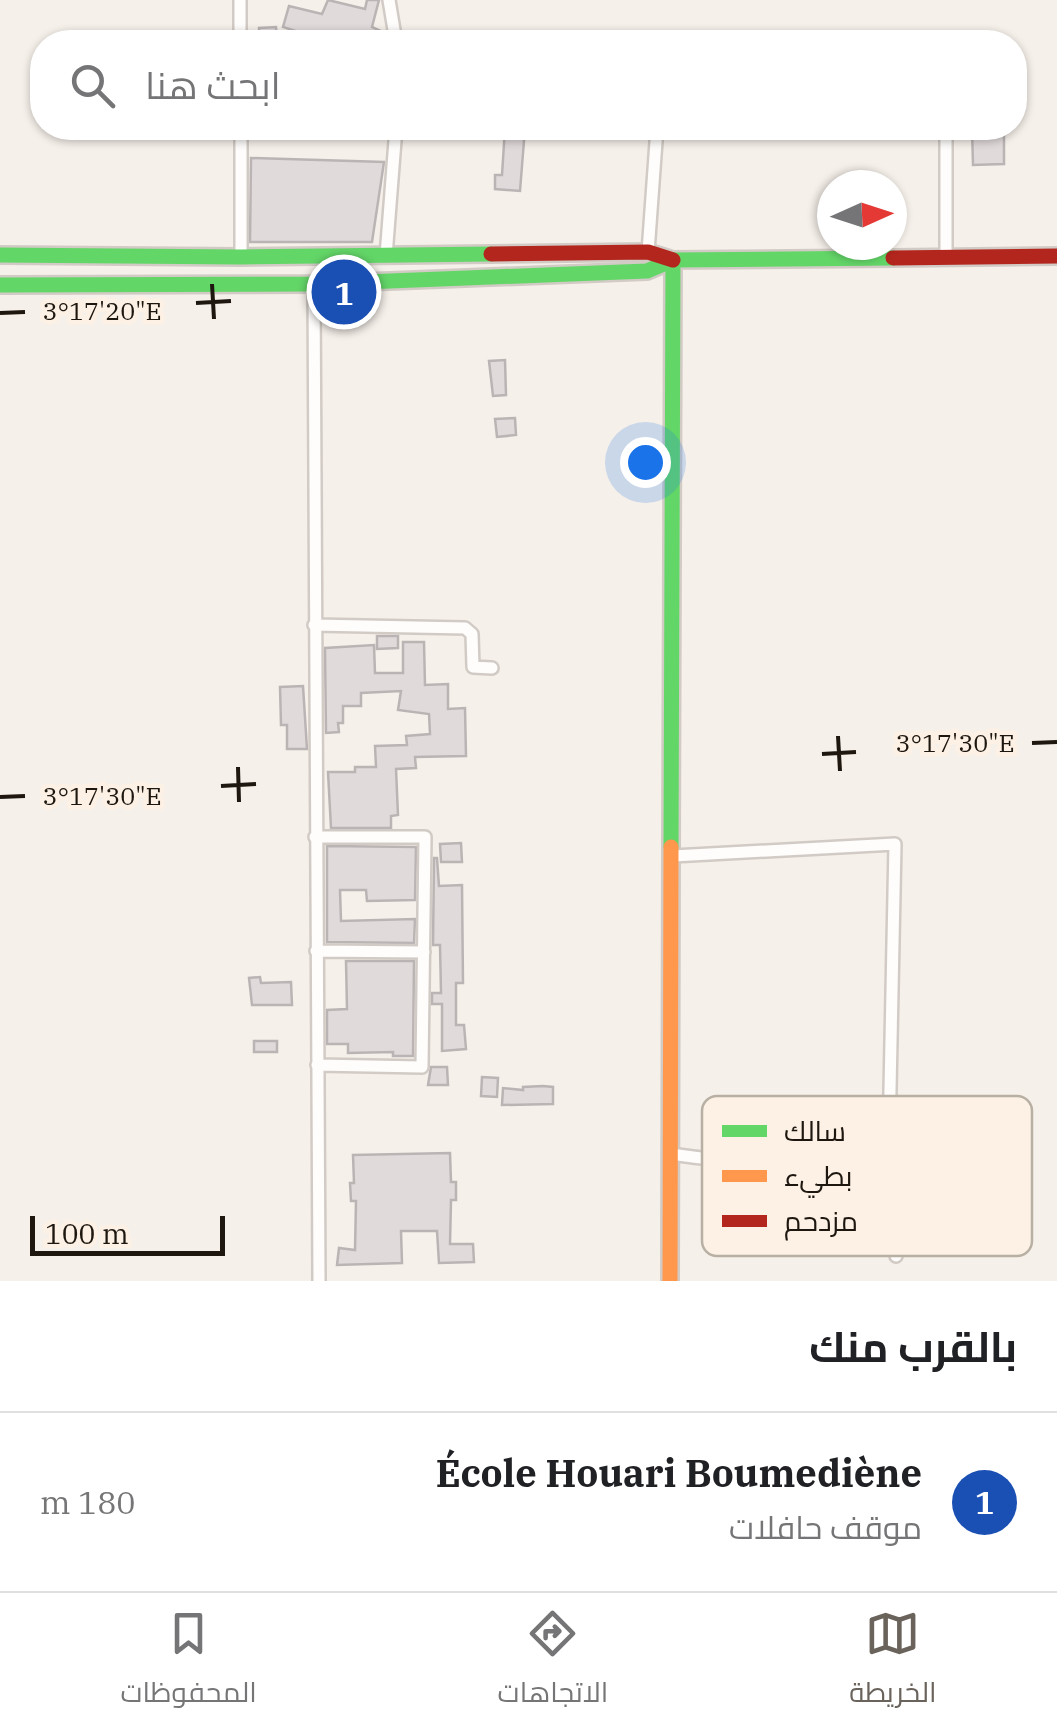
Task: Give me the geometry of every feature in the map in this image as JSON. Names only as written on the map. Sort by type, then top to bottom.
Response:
[{"type":"main road","points":[[0,255],[241,257],[648,252],[673,260],[1057,256]]},
{"type":"main road","points":[[0,285],[314,284],[647,270],[673,260]]},
{"type":"main road","points":[[670,1281],[673,260]]},
{"type":"street","points":[[240,0],[240,30]]},
{"type":"street","points":[[389,0],[394,30]]},
{"type":"street","points":[[241,140],[241,257]]},
{"type":"street","points":[[386,256],[395,140]]},
{"type":"street","points":[[648,252],[656,140]]},
{"type":"street","points":[[946,140],[946,256]]},
{"type":"street","points":[[314,284],[318,1281]]},
{"type":"street","points":[[314,625],[465,628],[472,634],[473,668],[492,668]]},
{"type":"street","points":[[316,837],[424,837],[422,1067],[316,1065]]},
{"type":"street","points":[[673,856],[894,844],[889,1096]]},
{"type":"street","points":[[316,951],[424,952]]},
{"type":"street","points":[[671,1154],[702,1158]]},
{"type":"building","points":[[328,0],[365,9],[367,0],[379,0],[372,27],[378,30],[283,27],[289,6],[322,14]]},
{"type":"building","points":[[504,140],[524,140],[520,191],[495,189],[495,175],[502,175]]},
{"type":"building","points":[[972,140],[1004,140],[1004,164],[973,165]]},
{"type":"building","points":[[251,158],[384,162],[372,242],[250,242]]},
{"type":"building","points":[[505,360],[506,395],[493,396],[489,361]]},
{"type":"building","points":[[515,418],[516,435],[497,437],[495,419]]},
{"type":"building","points":[[377,636],[398,636],[398,648],[377,649]]},
{"type":"building","points":[[403,642],[424,642],[425,685],[448,684],[448,709],[465,708],[466,756],[415,757],[416,768],[396,769],[398,815],[391,816],[391,828],[331,828],[328,772],[376,767],[375,746],[407,745],[406,736],[430,734],[429,714],[398,710],[401,691],[361,693],[361,706],[343,706],[339,732],[326,733],[325,648],[374,645],[375,673],[403,673]]},
{"type":"building","points":[[303,686],[307,749],[287,749],[287,725],[281,725],[280,687]]},
{"type":"building","points":[[461,843],[462,862],[441,862],[440,844]]},
{"type":"building","points":[[327,846],[416,847],[415,900],[367,901],[366,890],[340,890],[341,921],[415,919],[414,943],[327,942]]},
{"type":"building","points":[[434,858],[439,886],[462,885],[463,983],[456,983],[456,1025],[464,1025],[466,1049],[442,1051],[442,1004],[432,1004],[432,993],[441,993],[440,945],[433,945]]},
{"type":"building","points":[[346,961],[414,961],[413,1056],[393,1056],[393,1052],[348,1053],[348,1044],[327,1044],[327,1010],[347,1009]]},
{"type":"building","points":[[260,977],[261,983],[291,982],[292,1005],[252,1005],[249,978]]},
{"type":"building","points":[[254,1041],[277,1041],[277,1052],[254,1052]]},
{"type":"building","points":[[431,1067],[447,1067],[448,1085],[428,1085]]},
{"type":"building","points":[[482,1077],[498,1078],[497,1097],[481,1096]]},
{"type":"building","points":[[553,1087],[553,1104],[502,1105],[503,1088]]},
{"type":"building","points":[[450,1153],[456,1200],[451,1200],[450,1244],[473,1244],[474,1262],[439,1263],[437,1231],[401,1231],[402,1263],[337,1265],[339,1248],[355,1250],[356,1201],[351,1201],[350,1183],[354,1183],[353,1155]]},
{"type":"traffic: fast","points":[[0,255],[491,254]]},
{"type":"traffic: fast","points":[[671,847],[673,260],[817,259]]},
{"type":"traffic: fast","points":[[0,285],[314,284],[647,271],[673,260]]},
{"type":"traffic: slow","points":[[670,1281],[671,847]]},
{"type":"traffic: jam","points":[[491,254],[648,252],[673,260]]},
{"type":"traffic: jam","points":[[907,258],[1057,256]]},
{"type":"place","name":"École Houari Boumediène","points":[[344,292]]}]
